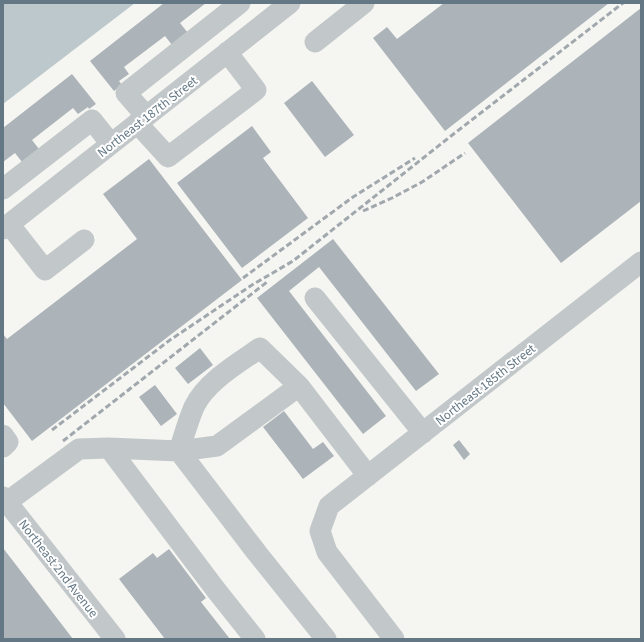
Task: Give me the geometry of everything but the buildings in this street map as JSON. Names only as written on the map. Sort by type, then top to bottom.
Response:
[{"type":"street","points":[[227,52],[256,90],[168,157],[141,120],[126,93],[240,3]]},
{"type":"street","points":[[315,42],[364,3]]},
{"type":"street","name":"Northeast 187th Street","points":[[6,226],[227,52],[284,5]]},
{"type":"street","points":[[3,189],[92,120],[111,144]]},
{"type":"street","points":[[6,226],[45,270],[84,240]]},
{"type":"street","name":"Northeast 185th Street","points":[[394,639],[327,552],[320,531],[329,506],[641,262]]},
{"type":"street","points":[[315,298],[423,433]]},
{"type":"street","points":[[179,451],[194,406],[211,384],[236,364],[260,348],[298,386],[368,476]]},
{"type":"street","points":[[5,499],[79,449],[108,448],[179,451],[217,446],[298,386]]},
{"type":"street","points":[[3,435],[8,442],[3,447]]},
{"type":"street","points":[[108,448],[211,584],[255,639]]},
{"type":"street","points":[[179,451],[257,553],[326,639]]},
{"type":"street","name":"Northeast 2nd Avenue","points":[[5,499],[115,639]]},
{"type":"shaded area","points":[[3,3],[135,3],[3,104]]},
{"type":"railway","points":[[52,430],[170,340],[252,285],[293,261],[623,3]]},
{"type":"railway","points":[[363,211],[422,182],[465,153]]},
{"type":"railway","points":[[243,278],[353,197],[415,158]]},
{"type":"railway","points":[[63,441],[267,282]]}]
